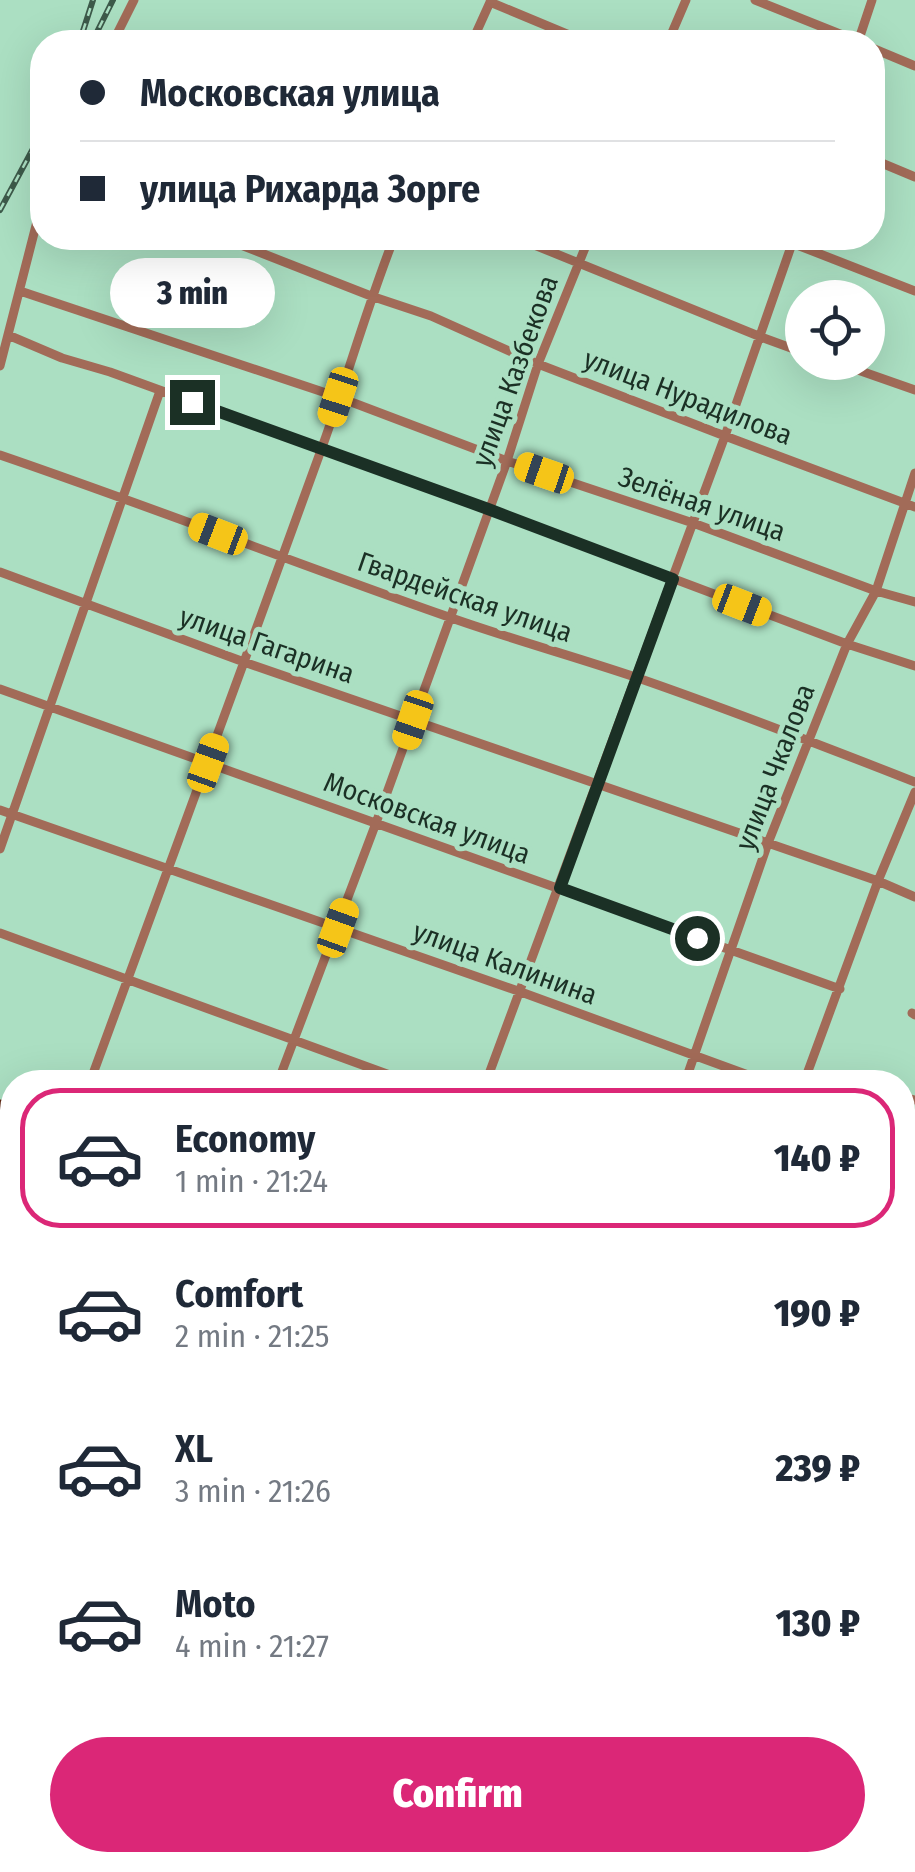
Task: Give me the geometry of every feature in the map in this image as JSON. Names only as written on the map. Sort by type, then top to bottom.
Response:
[{"type":"street","points":[[119,30],[134,0]]},
{"type":"street","points":[[673,30],[686,0]]},
{"type":"street","points":[[755,0],[829,30]]},
{"type":"street","points":[[863,30],[872,0]]},
{"type":"street","points":[[478,30],[491,1],[558,30]]},
{"type":"street","points":[[885,53],[915,66]]},
{"type":"street","points":[[885,164],[915,177]]},
{"type":"street","points":[[0,366],[30,250]]},
{"type":"street","name":"улица Нурадилова","points":[[254,250],[431,316],[538,364],[910,505]]},
{"type":"street","points":[[94,1070],[322,449],[389,250]]},
{"type":"street","points":[[547,250],[785,346]]},
{"type":"street","name":"улица Казбекова","points":[[283,1070],[507,461],[538,364],[584,250]]},
{"type":"street","points":[[491,1070],[637,678],[790,250]]},
{"type":"street","points":[[817,250],[915,291]]},
{"type":"street","name":"Зелёная улица","points":[[20,291],[338,397],[507,461],[915,602]]},
{"type":"street","points":[[8,335],[62,358],[160,390],[846,644],[915,666]]},
{"type":"street","points":[[885,380],[915,390]]},
{"type":"street","points":[[0,849],[160,390]]},
{"type":"street","name":"Гвардейская улица","points":[[0,455],[450,618],[637,678],[915,782]]},
{"type":"street","name":"улица Чкалова","points":[[689,1070],[768,843],[846,644],[876,591],[910,505],[915,473]]},
{"type":"street","name":"улица Гагарина","points":[[0,572],[244,662],[915,896]]},
{"type":"street","name":"Московская улица","points":[[0,689],[840,988]]},
{"type":"street","points":[[809,1070],[878,880],[915,792]]},
{"type":"street","name":"улица Калинина","points":[[0,810],[734,1070]]},
{"type":"street","points":[[0,934],[375,1070]]},
{"type":"railway","points":[[83,30],[93,0]]},
{"type":"railway","points":[[98,30],[113,0]]},
{"type":"railway","points":[[0,210],[30,154]]},
{"type":"route","points":[[192,402],[673,579],[560,888],[697,938]]}]
